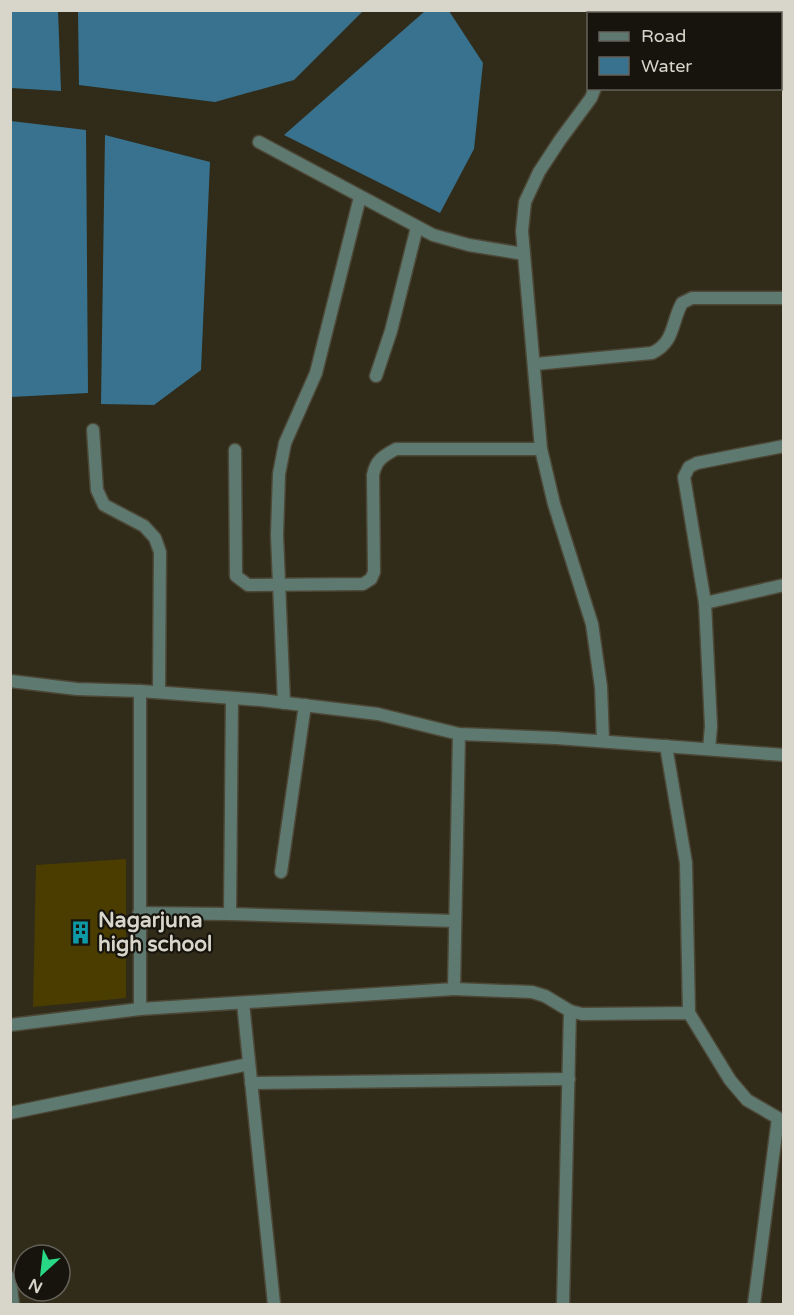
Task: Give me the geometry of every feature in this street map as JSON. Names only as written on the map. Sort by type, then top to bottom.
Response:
[{"type":"street","points":[[595,90],[539,172],[525,202],[522,231],[541,449],[554,504],[592,624],[601,687],[603,741]]},
{"type":"street","points":[[259,142],[433,235],[470,246],[524,254]]},
{"type":"street","points":[[284,703],[277,535],[279,474],[285,443],[316,373],[360,197]]},
{"type":"street","points":[[376,376],[391,331],[417,227]]},
{"type":"street","points":[[535,364],[652,353],[662,348],[670,337],[682,303],[692,298],[783,298]]},
{"type":"street","points":[[93,430],[97,490],[104,505],[144,526],[155,538],[160,552],[159,692]]},
{"type":"street","points":[[709,749],[711,726],[705,603],[684,477],[689,467],[697,464],[783,446]]},
{"type":"street","points":[[235,450],[236,576],[248,585],[279,586],[363,584],[371,579],[374,572],[373,475],[375,464],[384,455],[396,449],[541,449]]},
{"type":"street","points":[[705,603],[783,585]]},
{"type":"street","points":[[10,681],[77,689],[159,692],[305,705],[378,714],[459,734],[603,741],[783,755]]},
{"type":"street","points":[[140,691],[140,1009]]},
{"type":"street","points":[[230,914],[232,698]]},
{"type":"street","points":[[281,872],[305,705]]},
{"type":"street","points":[[454,989],[459,734]]},
{"type":"street","points":[[666,746],[686,863],[688,1012],[730,1080],[747,1100],[781,1118],[754,1305]]},
{"type":"street","points":[[139,913],[455,921]]},
{"type":"street","points":[[10,1025],[140,1009],[454,989],[532,992],[545,996],[570,1011],[582,1014],[688,1012]]},
{"type":"street","points":[[243,1003],[274,1305]]},
{"type":"street","points":[[563,1305],[570,1011]]},
{"type":"street","points":[[10,1113],[249,1064]]},
{"type":"street","points":[[251,1083],[568,1079]]},
{"type":"street","points":[[10,1278],[13,1305]]},
{"type":"water","points":[[78,10],[363,11],[294,80],[215,102],[79,85]]},
{"type":"water","points":[[10,11],[58,11],[61,91],[11,88]]},
{"type":"water","points":[[425,11],[449,11],[483,63],[474,149],[440,213],[284,135]]},
{"type":"water","points":[[11,121],[86,130],[88,393],[11,397]]},
{"type":"water","points":[[105,135],[210,162],[201,370],[154,405],[101,404]]},
{"type":"building","name":"Nagarjuna high school","points":[[126,859],[126,998],[33,1007],[36,865]]},
{"type":"place","name":"Nagarjuna high school","points":[[80,932]]}]
